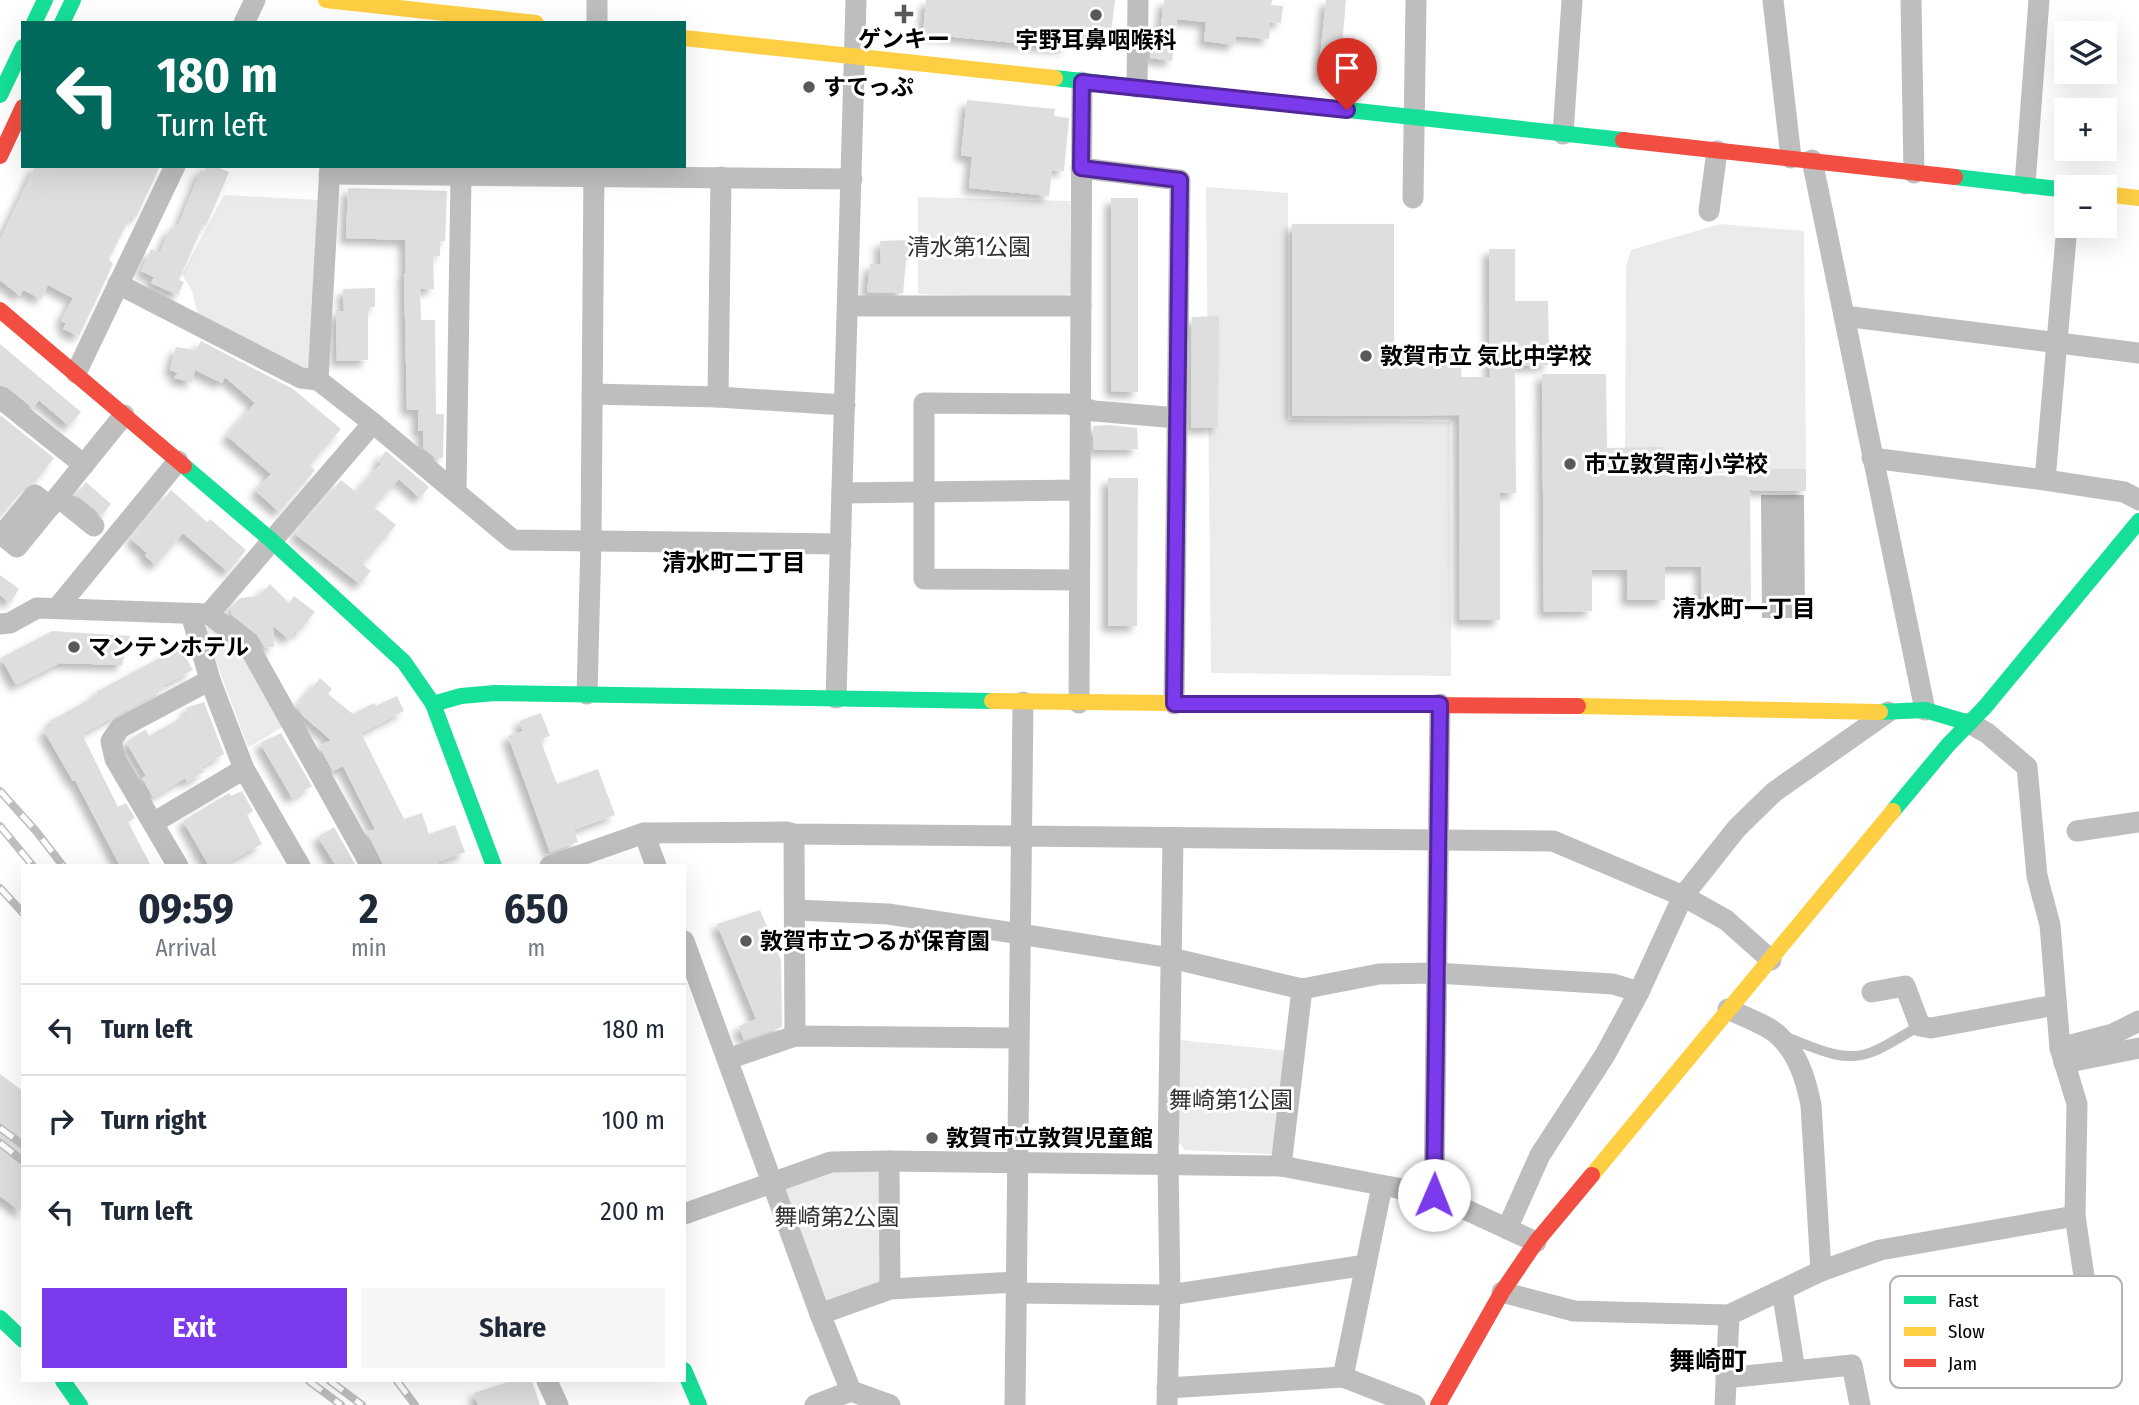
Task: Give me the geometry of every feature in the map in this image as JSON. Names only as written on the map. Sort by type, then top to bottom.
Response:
[{"type":"street","points":[[35,21],[45,0]]},
{"type":"street","points":[[63,21],[72,0]]},
{"type":"street","points":[[245,21],[255,0]]},
{"type":"street","points":[[597,0],[597,21]]},
{"type":"street","points":[[836,698],[856,0]]},
{"type":"street","points":[[1137,88],[1138,0]]},
{"type":"street","points":[[1413,198],[1416,0]]},
{"type":"street","points":[[1563,134],[1573,0]]},
{"type":"street","points":[[1773,0],[1801,159],[1844,316],[1925,710]]},
{"type":"street","points":[[1912,0],[1914,173]]},
{"type":"street","points":[[2025,184],[2039,0]]},
{"type":"street","points":[[336,8],[509,21]]},
{"type":"street","points":[[686,38],[2054,188]]},
{"type":"street","points":[[0,94],[21,51]]},
{"type":"street","points":[[1079,703],[1082,82]]},
{"type":"street","points":[[0,156],[21,111]]},
{"type":"street","points":[[1709,211],[1717,151]]},
{"type":"street","points":[[76,373],[174,168]]},
{"type":"street","points":[[1081,168],[1180,180],[1174,704]]},
{"type":"street","points":[[318,380],[330,170],[461,176],[594,172],[852,179]]},
{"type":"street","points":[[587,694],[594,172]]},
{"type":"street","points":[[456,491],[461,176]]},
{"type":"street","points":[[718,397],[721,177]]},
{"type":"street","points":[[2117,195],[2139,198]]},
{"type":"street","points":[[2045,480],[2066,238]]},
{"type":"street","points":[[118,284],[301,378],[318,380],[513,540],[841,544]]},
{"type":"street","points":[[848,306],[1081,306]]},
{"type":"street","points":[[0,310],[271,540],[404,662],[433,704],[494,864]]},
{"type":"street","points":[[1844,316],[2139,353]]},
{"type":"street","points":[[592,394],[718,397],[845,405]]},
{"type":"street","points":[[0,398],[84,465]]},
{"type":"street","points":[[1079,580],[923,579],[923,403],[1068,404],[1094,411],[1178,418]]},
{"type":"street","points":[[7,513],[2,535],[18,547],[124,415]]},
{"type":"street","points":[[200,614],[271,540],[373,423]]},
{"type":"street","points":[[1872,458],[2124,492],[2139,500]]},
{"type":"street","points":[[58,607],[178,461]]},
{"type":"street","points":[[842,493],[1080,489]]},
{"type":"street","points":[[54,502],[94,526]]},
{"type":"street","points":[[1438,1405],[1502,1292],[1536,1242],[1728,1009],[2139,521]]},
{"type":"street","points":[[0,624],[10,623],[37,608],[200,614],[248,645],[370,864]]},
{"type":"street","points":[[200,614],[210,680],[244,769],[299,864]]},
{"type":"street","points":[[177,864],[115,759],[111,741],[120,727],[210,680]]},
{"type":"street","points":[[433,704],[461,696],[495,693],[1079,703],[1440,704],[1888,712],[1925,710],[1969,723],[1987,733],[2027,767],[2037,876],[2050,925],[2056,974],[2055,1005],[2062,1055],[2077,1104],[2075,1216],[2084,1276]]},
{"type":"street","points":[[1015,1405],[1023,702]]},
{"type":"street","points":[[1434,1195],[1440,704]]},
{"type":"street","points":[[1507,1229],[1540,1155],[1605,1055],[1639,992],[1683,896],[1737,828],[1774,792],[1888,712]]},
{"type":"street","points":[[153,822],[244,769]]},
{"type":"street","points":[[2077,831],[2139,822]]},
{"type":"street","points":[[556,864],[644,834],[787,832],[1438,842],[1553,841],[1683,896],[1726,920],[1771,960]]},
{"type":"street","points":[[644,834],[655,864]]},
{"type":"street","points":[[794,834],[794,1035]]},
{"type":"street","points":[[1173,838],[1167,1396],[1343,1377],[1415,1405]]},
{"type":"street","points":[[795,910],[888,914],[1020,934],[1171,958],[1302,989],[1379,974],[1436,973],[1613,984],[1639,992]]},
{"type":"street","points":[[686,946],[820,1314],[851,1391]]},
{"type":"street","points":[[1872,992],[1905,986],[1920,1026],[1931,1028],[2055,1005]]},
{"type":"street","points":[[1281,1166],[1302,989]]},
{"type":"street","points":[[1728,1009],[1777,1034],[1790,1049],[1806,1079],[1811,1105],[1821,1270]]},
{"type":"street","points":[[2062,1055],[2139,1021]]},
{"type":"street","points":[[728,1059],[794,1035],[1019,1038]]},
{"type":"street","points":[[2062,1055],[2139,1048]]},
{"type":"street","points":[[889,1161],[890,1289]]},
{"type":"street","points":[[686,1212],[831,1162],[1281,1166],[1434,1195],[1536,1242]]},
{"type":"street","points":[[1343,1377],[1382,1186]]},
{"type":"street","points":[[1502,1292],[1574,1311],[1729,1315],[1821,1270],[1880,1250],[2075,1216]]},
{"type":"street","points":[[820,1314],[890,1289],[1016,1287],[1170,1296],[1366,1265]]},
{"type":"street","points":[[1782,1290],[1795,1371]]},
{"type":"street","points":[[1725,1405],[1729,1315]]},
{"type":"street","points":[[0,1318],[21,1338]]},
{"type":"street","points":[[1726,1378],[1852,1365],[1860,1405]]},
{"type":"street","points":[[686,1375],[699,1405]]},
{"type":"street","points":[[64,1382],[80,1405]]},
{"type":"street","points":[[547,1382],[558,1405]]},
{"type":"street","points":[[815,1405],[851,1391],[890,1405]]},
{"type":"lane","points":[[1777,1034],[1835,1055],[1853,1056],[1871,1053],[1920,1026]]},
{"type":"green space","points":[[1206,187],[1288,193],[1288,420],[1450,422],[1451,676],[1211,673]]},
{"type":"green space","points":[[224,195],[318,200],[310,365],[305,370],[198,315],[192,291],[182,274]]},
{"type":"green space","name":"清水第1公園","points":[[918,197],[1070,201],[1071,292],[1062,299],[918,294]]},
{"type":"green space","points":[[1720,224],[1804,231],[1806,469],[1663,476],[1663,448],[1625,448],[1626,267],[1631,250]]},
{"type":"green space","points":[[210,626],[243,651],[283,727],[248,747],[203,627]]},
{"type":"green space","name":"舞崎第1公園","points":[[1180,1040],[1289,1051],[1273,1154],[1185,1150],[1177,1141]]},
{"type":"green space","name":"舞崎第2公園","points":[[878,1169],[882,1175],[883,1280],[878,1285],[827,1304],[783,1187],[831,1170]]},
{"type":"shaded area","points":[[1761,495],[1804,495],[1805,618],[1762,618]]},
{"type":"building","points":[[926,0],[1115,0],[1111,32],[1087,30],[1086,39],[1067,37],[1066,48],[923,34]]},
{"type":"building","points":[[1164,0],[1272,0],[1271,5],[1283,6],[1281,23],[1270,22],[1269,39],[1236,36],[1235,45],[1204,41],[1206,22],[1177,19],[1172,61],[1150,58],[1151,34],[1160,35]]},
{"type":"building","points":[[1326,0],[1346,0],[1339,80],[1318,77]]},
{"type":"building","points":[[967,100],[1055,109],[1054,116],[1069,118],[1064,171],[1052,170],[1049,196],[969,188],[972,157],[961,155]]},
{"type":"building","points":[[34,168],[159,168],[136,218],[131,215],[109,259],[113,264],[79,336],[63,329],[66,323],[61,321],[73,298],[48,285],[41,299],[23,290],[20,296],[0,280],[0,240]]},
{"type":"building","points":[[205,168],[220,168],[229,172],[179,280],[184,282],[178,295],[151,283],[154,277],[141,271],[151,249],[160,253],[170,228],[173,230],[175,225],[178,226],[201,170],[204,171]]},
{"type":"building","points":[[348,188],[447,191],[445,241],[440,241],[440,256],[433,256],[434,289],[420,289],[421,320],[435,320],[436,414],[444,414],[443,458],[436,458],[423,448],[423,431],[418,431],[418,410],[407,410],[405,240],[346,238]]},
{"type":"building","points":[[1111,198],[1138,198],[1138,392],[1111,391]]},
{"type":"building","points":[[1292,224],[1394,224],[1394,353],[1462,353],[1461,377],[1490,377],[1489,249],[1515,249],[1515,301],[1548,301],[1549,365],[1515,366],[1516,493],[1500,493],[1500,620],[1460,620],[1459,415],[1292,416]]},
{"type":"building","points":[[908,240],[909,260],[906,260],[903,293],[867,292],[870,264],[881,265],[880,241]]},
{"type":"building","points":[[375,288],[375,307],[368,307],[368,360],[337,361],[336,311],[344,311],[343,289]]},
{"type":"building","points":[[1219,316],[1218,427],[1191,428],[1192,317]]},
{"type":"building","points":[[201,341],[293,389],[341,429],[310,465],[315,470],[279,512],[256,491],[271,474],[227,436],[255,403],[225,377],[222,383],[195,370],[192,382],[174,378],[178,373],[170,370],[176,347],[196,350]]},
{"type":"building","points":[[0,344],[81,412],[69,426],[39,400],[33,408],[8,388],[0,385]]},
{"type":"building","points":[[1542,374],[1606,374],[1607,448],[1663,447],[1663,476],[1765,475],[1765,469],[1806,469],[1806,491],[1750,490],[1751,601],[1701,601],[1701,567],[1665,567],[1665,600],[1627,600],[1627,570],[1592,570],[1592,611],[1544,612]]},
{"type":"building","points":[[0,415],[54,458],[35,482],[25,487],[0,517]]},
{"type":"building","points":[[1093,426],[1137,428],[1138,449],[1094,450]]},
{"type":"building","points":[[386,451],[429,487],[420,498],[399,479],[374,507],[396,525],[363,564],[371,571],[360,584],[295,534],[341,480],[356,492],[381,464],[378,461]]},
{"type":"building","points":[[1108,478],[1138,478],[1137,626],[1108,626]]},
{"type":"building","points":[[86,482],[111,504],[102,515],[76,495]]},
{"type":"building","points":[[171,490],[207,522],[210,519],[246,550],[228,572],[183,533],[156,565],[131,539]]},
{"type":"building","points":[[0,575],[19,589],[10,603],[0,595]]},
{"type":"building","points":[[270,584],[289,603],[294,596],[315,612],[298,633],[295,631],[289,639],[273,626],[274,647],[265,648],[257,635],[232,615],[231,608],[240,598],[258,596]]},
{"type":"building","name":"マンテンホテル","points":[[52,631],[130,636],[122,665],[60,663],[16,685],[1,658]]},
{"type":"building","points":[[180,647],[193,670],[162,686],[164,689],[83,736],[118,807],[126,803],[135,818],[128,822],[150,864],[119,864],[75,780],[73,781],[44,731],[53,725],[50,721],[97,695],[96,692]]},
{"type":"building","points":[[320,678],[332,689],[328,694],[353,714],[374,703],[376,706],[397,696],[404,711],[361,733],[404,819],[422,813],[429,834],[455,825],[465,852],[438,862],[439,864],[383,864],[367,832],[375,829],[343,766],[333,771],[319,746],[331,740],[302,715],[297,706]]},
{"type":"building","points":[[204,702],[224,754],[201,767],[204,772],[187,782],[185,778],[153,797],[142,778],[146,776],[126,742],[146,729],[149,736],[188,714],[186,708]]},
{"type":"building","points":[[541,713],[550,736],[540,739],[557,784],[598,769],[615,815],[574,830],[578,842],[550,852],[508,736],[523,731],[519,721]]},
{"type":"building","points":[[281,733],[312,786],[292,798],[260,743]]},
{"type":"building","points":[[242,791],[253,811],[247,815],[262,844],[230,861],[231,864],[208,864],[183,821],[229,793],[231,796]]},
{"type":"building","points":[[334,827],[355,864],[335,864],[318,837]]},
{"type":"building","points":[[760,910],[781,960],[782,1027],[744,1040],[739,1026],[756,1019],[717,924]]},
{"type":"building","points":[[0,1074],[21,1090],[21,1212],[0,1196]]},
{"type":"building","points":[[508,1382],[532,1382],[540,1405],[478,1405],[474,1393]]},
{"type":"railway","points":[[0,791],[61,864]]},
{"type":"railway","points":[[0,826],[31,864]]},
{"type":"railway","points":[[0,888],[21,911]]},
{"type":"railway","points":[[0,1128],[21,1144]]},
{"type":"railway","points":[[0,1143],[21,1159]]},
{"type":"railway","points":[[310,1382],[341,1405]]},
{"type":"railway","points":[[331,1382],[362,1405]]},
{"type":"railway","points":[[398,1382],[415,1405]]},
{"type":"traffic: fast","points":[[35,21],[45,0]]},
{"type":"traffic: fast","points":[[63,21],[73,0]]},
{"type":"traffic: fast","points":[[0,95],[21,51]]},
{"type":"traffic: fast","points":[[1055,78],[1623,140]]},
{"type":"traffic: fast","points":[[1955,177],[2054,188]]},
{"type":"traffic: fast","points":[[184,466],[271,540],[404,662],[433,704],[493,864]]},
{"type":"traffic: fast","points":[[1893,811],[1948,745],[1985,707],[2139,521]]},
{"type":"traffic: fast","points":[[433,704],[461,696],[495,693],[992,701]]},
{"type":"traffic: fast","points":[[1880,712],[1925,710],[1969,723]]},
{"type":"traffic: fast","points":[[0,1318],[21,1338]]},
{"type":"traffic: fast","points":[[686,1375],[699,1405]]},
{"type":"traffic: fast","points":[[64,1382],[80,1405]]},
{"type":"traffic: slow","points":[[326,0],[518,21]]},
{"type":"traffic: slow","points":[[686,38],[1055,78]]},
{"type":"traffic: slow","points":[[2117,195],[2139,198]]},
{"type":"traffic: slow","points":[[992,701],[1257,704]]},
{"type":"traffic: slow","points":[[1578,706],[1880,712]]},
{"type":"traffic: slow","points":[[1592,1175],[1893,811]]},
{"type":"traffic: jam","points":[[0,156],[21,111]]},
{"type":"traffic: jam","points":[[1623,140],[1955,177]]},
{"type":"traffic: jam","points":[[0,310],[184,466]]},
{"type":"traffic: jam","points":[[1257,704],[1578,706]]},
{"type":"traffic: jam","points":[[1438,1405],[1502,1292],[1536,1242],[1592,1175]]},
{"type":"place","name":"ゲンキー","points":[[904,14]]},
{"type":"place","name":"宇野耳鼻咽喉科","points":[[1096,15]]},
{"type":"place","name":"すてっぷ","points":[[809,87]]},
{"type":"place","name":"敦賀市立 気比中学校","points":[[1366,356]]},
{"type":"place","name":"市立敦賀南小学校","points":[[1570,464]]},
{"type":"place","name":"マンテンホテル","points":[[74,647]]},
{"type":"place","name":"敦賀市立つるが保育園","points":[[746,941]]},
{"type":"place","name":"敦賀市立敦賀児童館","points":[[932,1138]]},
{"type":"district","name":"清水町二丁目","points":[[734,563]]},
{"type":"district","name":"清水町一丁目","points":[[1744,609]]},
{"type":"district","name":"舞崎町","points":[[1708,1361]]},
{"type":"route","points":[[1347,110],[1082,82],[1081,168],[1180,180],[1174,704],[1440,704],[1434,1195]]}]
